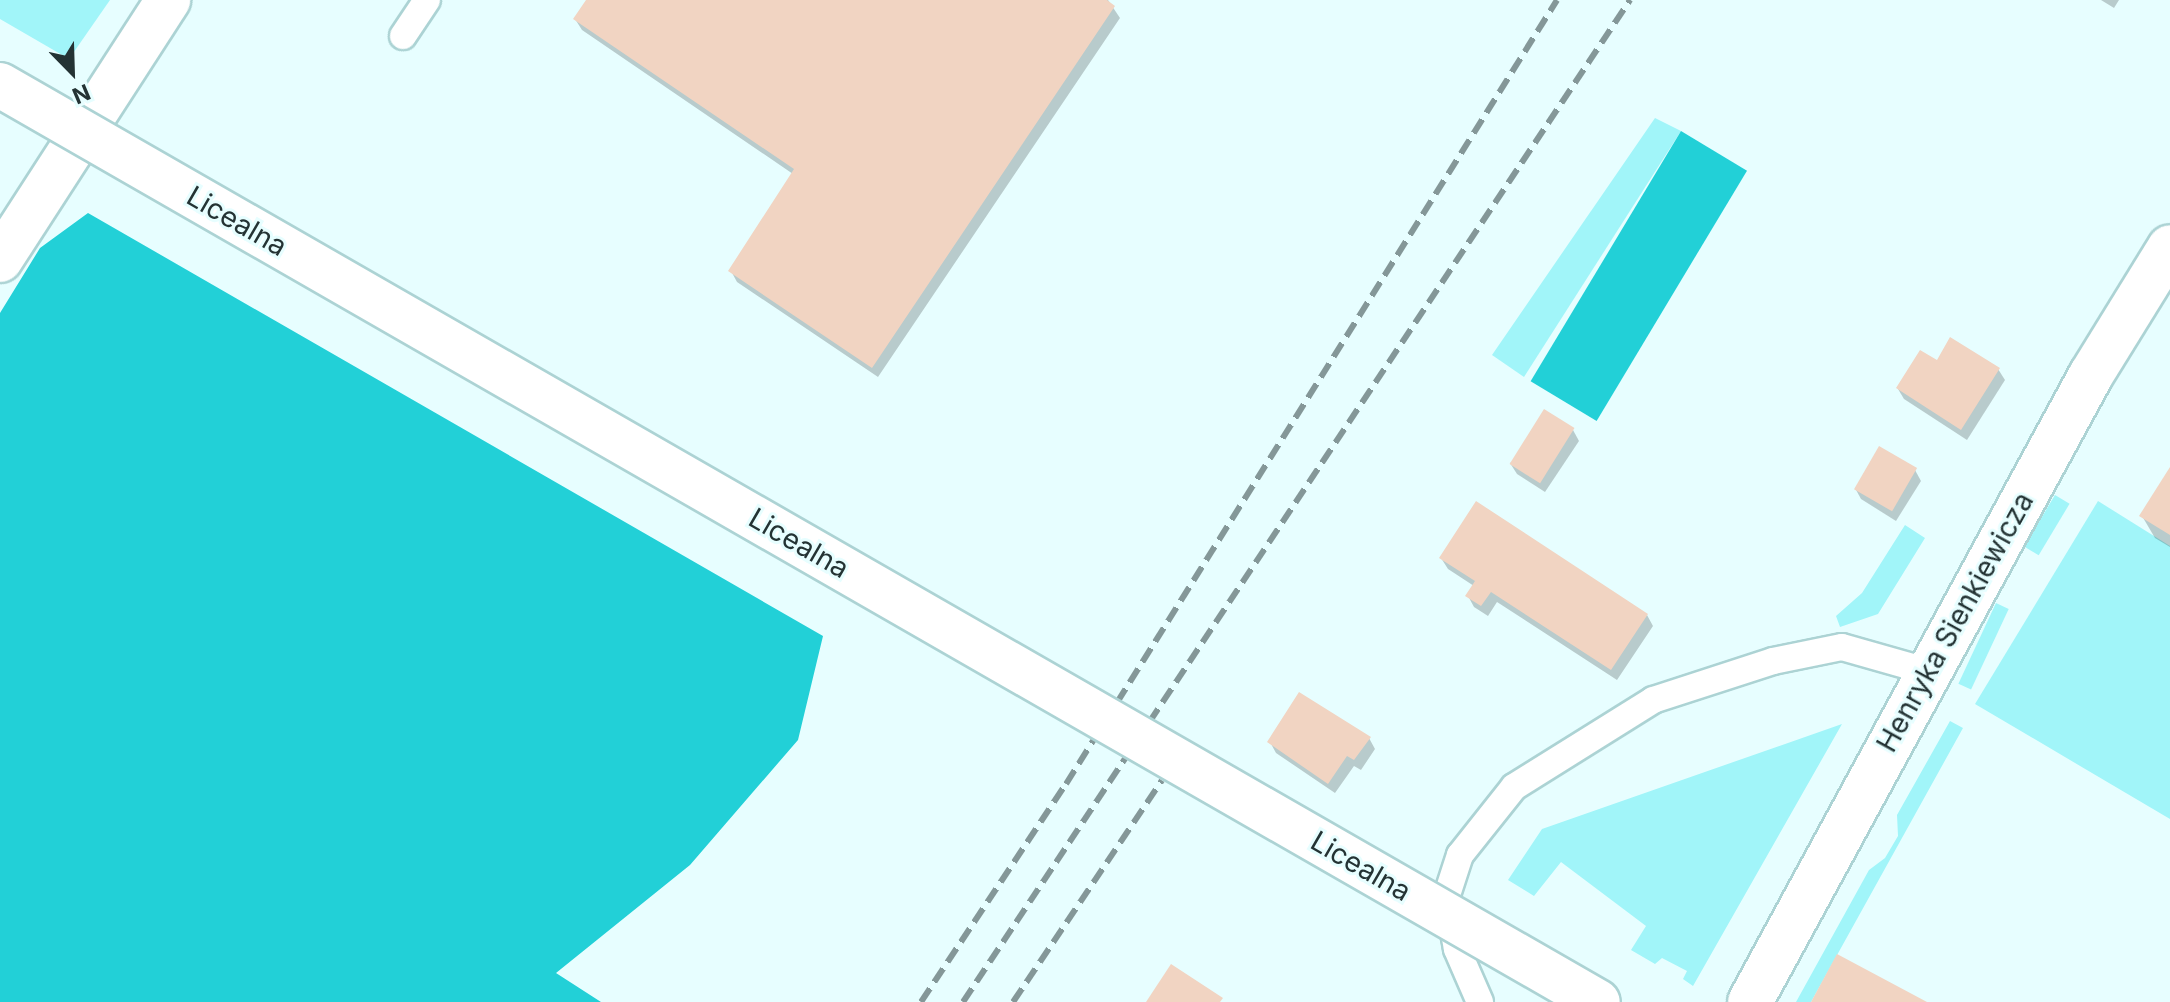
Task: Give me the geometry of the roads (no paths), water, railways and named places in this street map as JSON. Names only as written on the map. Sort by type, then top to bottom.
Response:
[{"type":"main road","points":[[0,260],[168,0]]},
{"type":"main road","name":"Licealna","points":[[0,85],[1598,1002]]},
{"type":"main road","name":"Henryka Sienkiewicza","points":[[1750,1002],[1926,671],[2091,375],[2170,247]]},
{"type":"lane","points":[[403,36],[427,0]]},
{"type":"lane","points":[[1480,1002],[1457,949],[1447,895],[1460,855],[1514,787],[1653,700],[1773,661],[1842,647],[1926,671]]},
{"type":"railway","points":[[921,1002],[1066,784],[1557,0]]},
{"type":"railway","points":[[963,1002],[1630,0]]},
{"type":"railway","points":[[1013,1002],[1162,780]]}]
